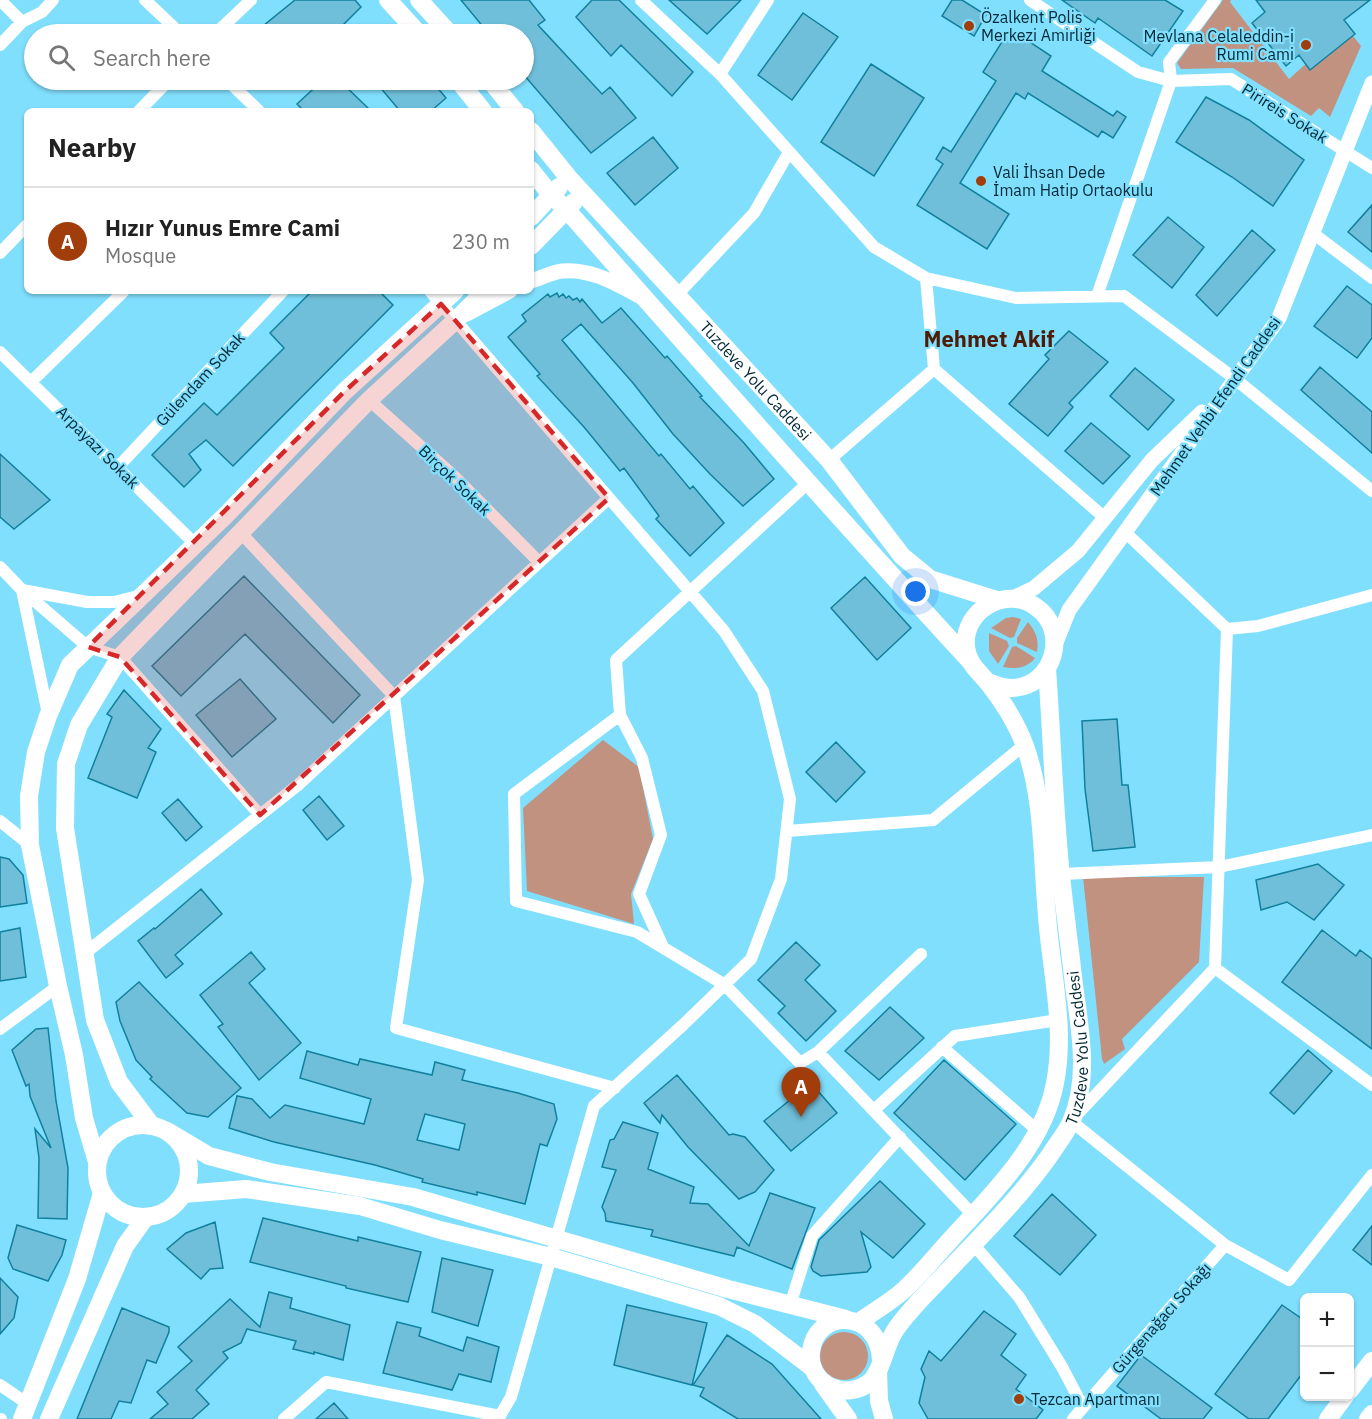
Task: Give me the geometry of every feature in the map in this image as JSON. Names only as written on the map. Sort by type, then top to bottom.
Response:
[{"type":"main road","points":[[388,0],[409,24]]},
{"type":"main road","points":[[419,0],[441,24]]},
{"type":"main road","points":[[466,90],[481,108]]},
{"type":"main road","points":[[498,90],[513,108]]},
{"type":"main road","name":"Tuzdeve Yolu Caddesi","points":[[534,134],[568,177],[829,460],[902,556],[930,579],[1005,599]]},
{"type":"main road","name":"Tuzdeve Yolu Caddesi","points":[[534,174],[852,533],[969,660]]},
{"type":"main road","points":[[534,215],[568,177]]},
{"type":"main road","points":[[534,243],[566,209],[585,193]]},
{"type":"main road","points":[[444,294],[345,391],[226,514],[70,665],[48,716],[36,752],[28,796],[30,845],[74,1055],[84,1118],[97,1162],[98,1183],[102,1193],[120,1212],[145,1218],[160,1214],[173,1206],[183,1194],[189,1174],[185,1153],[178,1140],[159,1128],[119,1082],[95,1020],[65,828],[66,764],[79,725],[120,657],[369,400],[482,294]]},
{"type":"main road","points":[[1005,599],[1024,600],[1044,613],[1050,622],[1055,645],[1053,657],[1047,669],[1038,679],[1014,688],[1000,687],[988,682],[969,660],[966,645],[967,631],[974,617],[984,607],[1005,599]]},
{"type":"main road","name":"Tuzdeve Yolu Caddesi","points":[[880,1366],[895,1330],[915,1305],[1035,1177],[1071,1121],[1079,1093],[1082,1055],[1061,874],[1047,669]]},
{"type":"main road","name":"Tuzdeve Yolu Caddesi","points":[[854,1321],[903,1291],[1022,1158],[1038,1131],[1055,1085],[1059,1052],[1058,1020],[1036,789],[1024,745],[1007,710],[988,682]]},
{"type":"main road","points":[[97,1162],[102,1148],[111,1137],[124,1129],[138,1125],[159,1128],[209,1156],[270,1172],[413,1197],[790,1305],[854,1321],[869,1329],[877,1337],[881,1348],[879,1401],[884,1419]]},
{"type":"main road","points":[[183,1194],[246,1189],[360,1206],[440,1230],[551,1257],[719,1306],[755,1324],[828,1386],[839,1390],[851,1391],[862,1387],[871,1380],[880,1366]]},
{"type":"main road","points":[[25,1411],[77,1279],[102,1193]]},
{"type":"main road","points":[[49,1419],[125,1246],[145,1218]]},
{"type":"main road","points":[[848,1419],[815,1373],[810,1356],[812,1344],[826,1326],[837,1321],[854,1321]]},
{"type":"main road","points":[[1354,1385],[1372,1361]]},
{"type":"main road","points":[[1328,1419],[1341,1401]]},
{"type":"main road","points":[[1368,1419],[1372,1414]]},
{"type":"street","points":[[0,0],[22,22]]},
{"type":"street","points":[[0,45],[22,22],[42,12],[53,0]]},
{"type":"street","points":[[145,0],[170,24]]},
{"type":"street","points":[[226,24],[251,0]]},
{"type":"street","points":[[641,0],[720,74],[874,247],[926,278],[1016,298],[1124,296],[1230,384],[1372,491]]},
{"type":"street","points":[[720,74],[768,0]]},
{"type":"street","name":"Pirireis Sokak","points":[[1030,0],[1138,72],[1171,81],[1231,79],[1372,168]]},
{"type":"street","points":[[1097,296],[1171,81],[1170,62],[1215,0]]},
{"type":"street","name":"Mehmet Vehbi Efendi Caddesi","points":[[1055,645],[1069,610],[1279,318],[1372,83]]},
{"type":"street","points":[[142,108],[159,90]]},
{"type":"street","points":[[237,90],[256,108]]},
{"type":"street","points":[[677,295],[754,213],[789,152]]},
{"type":"street","points":[[0,253],[24,228]]},
{"type":"street","points":[[1314,234],[1372,278]]},
{"type":"street","points":[[534,280],[562,271],[594,274],[646,300]]},
{"type":"street","points":[[926,278],[934,369],[1105,518]]},
{"type":"street","points":[[32,381],[121,294]]},
{"type":"street","name":"Gülendam Sokak","points":[[118,467],[280,294]]},
{"type":"street","points":[[284,1419],[326,1382],[499,1418],[511,1397],[594,1107],[751,959],[781,879],[790,799],[763,691],[724,631],[456,320],[444,294]]},
{"type":"street","points":[[456,320],[504,294]]},
{"type":"street","name":"Arpayazı Sokak","points":[[0,352],[195,544]]},
{"type":"street","points":[[829,460],[934,369]]},
{"type":"street","points":[[1005,599],[1034,588],[1078,551],[1152,459],[1230,384]]},
{"type":"street","name":"Birçok Sokak","points":[[369,400],[453,476],[539,562]]},
{"type":"street","points":[[663,947],[639,894],[661,835],[642,758],[620,715],[616,660],[808,482]]},
{"type":"street","points":[[84,954],[298,785],[609,498]]},
{"type":"street","points":[[240,531],[394,696],[418,880],[396,1028],[615,1088]]},
{"type":"street","points":[[1125,532],[1227,629],[1215,968],[1071,1121],[1225,1245],[1289,1280],[1372,1175]]},
{"type":"street","points":[[0,567],[22,590],[88,647],[120,657],[260,815]]},
{"type":"street","points":[[22,590],[87,602],[114,602],[142,595]]},
{"type":"street","points":[[22,590],[48,716]]},
{"type":"street","points":[[1227,629],[1258,626],[1372,595]]},
{"type":"street","points":[[620,715],[514,794],[516,901],[637,932],[725,985],[800,1063],[818,1052],[921,954]]},
{"type":"street","points":[[787,831],[933,820],[1024,745]]},
{"type":"street","points":[[0,821],[30,845]]},
{"type":"street","points":[[1061,874],[1219,867],[1372,836]]},
{"type":"street","points":[[1215,968],[1372,1085]]},
{"type":"street","points":[[0,1029],[58,986]]},
{"type":"street","points":[[874,1110],[955,1036],[1058,1020]]},
{"type":"street","points":[[942,1047],[1038,1131]]},
{"type":"street","points":[[818,1052],[973,1215]]},
{"type":"street","points":[[790,1305],[812,1236],[900,1137]]},
{"type":"street","points":[[973,1244],[1019,1297],[1062,1367],[1083,1407]]},
{"type":"street","name":"Gürgenağacı Sokağı","points":[[1073,1419],[1225,1245]]},
{"type":"street","points":[[0,1385],[25,1411]]},
{"type":"highlighted area","points":[[441,304],[609,498],[260,815],[120,657],[88,647],[345,391]]},
{"type":"shaded area","points":[[1223,0],[1231,0],[1230,2],[1289,79],[1349,31],[1361,46],[1330,117],[1319,108],[1311,116],[1233,68],[1181,69],[1177,63]]},
{"type":"shaded area","points":[[1006,618],[1021,619],[1014,637],[1010,638],[991,628]]},
{"type":"shaded area","points":[[1028,622],[1036,636],[1037,652],[1017,643],[1017,638]]},
{"type":"shaded area","points":[[989,633],[1007,641],[1009,646],[998,664],[989,651]]},
{"type":"shaded area","points":[[1016,646],[1035,658],[1020,667],[1003,667],[1012,647]]},
{"type":"shaded area","points":[[603,740],[639,767],[653,839],[631,894],[634,924],[527,891],[523,808]]},
{"type":"shaded area","points":[[1083,877],[1204,877],[1199,962],[1122,1039],[1125,1049],[1104,1064],[1102,1059]]},
{"type":"shaded area","points":[[839,1332],[849,1332],[861,1339],[868,1351],[868,1361],[861,1373],[849,1380],[839,1380],[824,1369],[820,1361],[820,1351],[831,1336]]},
{"type":"building","points":[[295,0],[355,0],[361,7],[344,24],[265,24]]},
{"type":"building","points":[[461,0],[529,0],[545,20],[538,25],[602,94],[610,87],[636,118],[591,153],[534,87],[534,24],[481,24]]},
{"type":"building","points":[[592,0],[619,0],[693,72],[672,96],[621,45],[611,56],[576,17]]},
{"type":"building","points":[[669,0],[741,0],[707,34]]},
{"type":"building","name":"Özalkent Polis Merkezi Amirliği","points":[[952,0],[962,0],[986,15],[974,36],[942,16]]},
{"type":"building","points":[[1062,0],[1165,0],[1183,11],[1152,56],[1098,18],[1095,23]]},
{"type":"building","name":"Mevlana Celaleddin-i Rumi Cami","points":[[1256,0],[1370,0],[1344,20],[1355,34],[1310,70],[1299,55],[1286,66],[1252,23],[1265,12]]},
{"type":"building","points":[[803,13],[838,37],[792,100],[758,75]]},
{"type":"building","points":[[1010,29],[1051,56],[1042,71],[1113,116],[1117,111],[1126,117],[1113,138],[1102,131],[1098,137],[1028,93],[1025,99],[1016,93],[960,183],[1009,214],[987,249],[917,205],[943,164],[936,159],[943,147],[951,152],[996,81],[983,72]]},
{"type":"building","points":[[871,64],[924,98],[874,176],[821,142]]},
{"type":"building","points":[[312,90],[349,90],[368,108],[301,108],[297,104]]},
{"type":"building","points":[[382,90],[439,90],[446,98],[434,108],[397,108]]},
{"type":"building","points":[[1206,97],[1249,120],[1304,160],[1273,206],[1176,142]]},
{"type":"building","points":[[653,137],[678,168],[635,205],[607,173]]},
{"type":"building","points":[[1372,205],[1372,252],[1348,232]]},
{"type":"building","points":[[1168,217],[1204,247],[1172,288],[1133,255]]},
{"type":"building","points":[[1252,230],[1275,250],[1217,316],[1196,295]]},
{"type":"building","points":[[1347,286],[1372,305],[1372,338],[1357,358],[1314,326]]},
{"type":"building","points":[[557,293],[559,297],[563,294],[566,298],[569,296],[573,300],[577,298],[580,302],[582,299],[602,323],[621,308],[665,358],[667,356],[702,396],[700,397],[744,443],[774,479],[743,506],[673,434],[633,383],[581,324],[562,340],[659,456],[661,454],[690,489],[693,486],[724,523],[690,556],[656,519],[659,516],[624,468],[620,471],[584,427],[537,376],[540,374],[508,337],[526,321],[522,315],[548,294],[550,297]]},
{"type":"building","points":[[309,294],[382,294],[393,305],[233,466],[206,440],[189,454],[201,470],[184,487],[152,455],[204,403],[217,415],[284,348],[270,333]]},
{"type":"building","points":[[1069,331],[1108,362],[1069,403],[1073,407],[1048,436],[1009,404],[1049,359],[1045,355]]},
{"type":"building","points":[[1320,367],[1372,412],[1372,453],[1301,390]]},
{"type":"building","points":[[1135,368],[1174,400],[1148,430],[1110,396]]},
{"type":"building","points":[[1091,423],[1130,456],[1103,484],[1065,451]]},
{"type":"building","points":[[0,454],[50,500],[14,529],[0,517]]},
{"type":"building","points":[[244,576],[360,695],[333,723],[245,634],[181,696],[152,666]]},
{"type":"building","points":[[865,577],[911,628],[877,660],[831,608]]},
{"type":"building","points":[[240,679],[276,719],[232,757],[196,715]]},
{"type":"building","points":[[124,690],[161,729],[148,748],[156,752],[137,798],[88,778],[112,717],[107,714]]},
{"type":"building","points":[[1117,719],[1122,785],[1128,785],[1135,847],[1093,851],[1085,789],[1082,721]]},
{"type":"building","points":[[836,742],[865,772],[836,802],[806,772]]},
{"type":"building","points":[[319,796],[344,826],[327,840],[303,810]]},
{"type":"building","points":[[178,799],[202,827],[186,841],[162,813]]},
{"type":"building","points":[[0,857],[9,859],[23,875],[27,903],[0,907]]},
{"type":"building","points":[[1318,864],[1344,885],[1314,920],[1287,902],[1261,910],[1256,880]]},
{"type":"building","points":[[201,889],[222,914],[175,955],[183,964],[166,978],[138,941]]},
{"type":"building","points":[[20,928],[26,977],[0,981],[0,932]]},
{"type":"building","points":[[1322,930],[1356,956],[1360,950],[1372,959],[1372,1049],[1282,982]]},
{"type":"building","points":[[796,942],[820,965],[805,980],[836,1011],[806,1041],[778,1013],[785,1006],[758,980]]},
{"type":"building","points":[[251,952],[265,969],[249,983],[301,1043],[259,1080],[218,1027],[223,1024],[200,995]]},
{"type":"building","points":[[139,982],[241,1088],[208,1117],[187,1113],[150,1079],[152,1077],[136,1060],[120,1021],[116,1002]]},
{"type":"building","points":[[890,1007],[924,1038],[879,1080],[845,1051]]},
{"type":"building","points":[[48,1028],[56,1101],[68,1168],[67,1219],[38,1218],[39,1158],[35,1129],[51,1148],[30,1096],[29,1084],[26,1086],[12,1050],[36,1029]]},
{"type":"building","points":[[1308,1050],[1332,1071],[1294,1114],[1270,1093]]},
{"type":"building","points":[[307,1051],[358,1065],[360,1059],[432,1075],[435,1062],[465,1070],[462,1080],[554,1104],[557,1119],[547,1146],[540,1144],[525,1204],[422,1182],[423,1179],[375,1165],[274,1142],[229,1128],[237,1096],[252,1099],[270,1118],[285,1105],[364,1124],[371,1099],[300,1078]],"holes":[[[425,1114],[465,1124],[459,1150],[417,1140]]]},
{"type":"building","points":[[944,1060],[1016,1124],[965,1180],[894,1113]]},
{"type":"building","points":[[677,1075],[729,1135],[745,1137],[774,1170],[755,1192],[739,1199],[688,1147],[662,1115],[660,1123],[644,1103]]},
{"type":"building","points":[[811,1083],[837,1113],[791,1151],[764,1121]]},
{"type":"building","points":[[623,1122],[658,1133],[648,1169],[694,1187],[690,1203],[708,1204],[749,1246],[770,1193],[815,1208],[792,1269],[737,1247],[734,1256],[651,1236],[653,1230],[606,1221],[602,1207],[616,1170],[602,1167],[610,1140],[614,1139]]},
{"type":"building","points":[[880,1181],[925,1224],[893,1258],[861,1232],[871,1267],[867,1272],[821,1276],[813,1271],[811,1267],[819,1240]]},
{"type":"building","points":[[1052,1194],[1096,1235],[1060,1275],[1014,1236]]},
{"type":"building","points":[[263,1218],[358,1241],[358,1237],[421,1252],[408,1302],[250,1262]]},
{"type":"building","points":[[215,1222],[223,1268],[210,1269],[201,1279],[167,1249],[186,1233]]},
{"type":"building","points":[[17,1225],[66,1240],[62,1255],[48,1281],[13,1269],[8,1258]]},
{"type":"building","points":[[1372,1226],[1372,1265],[1353,1250]]},
{"type":"building","points":[[442,1258],[493,1270],[478,1326],[432,1312]]},
{"type":"building","points":[[0,1278],[18,1297],[14,1318],[0,1334]]},
{"type":"building","points":[[269,1292],[292,1298],[290,1308],[350,1325],[343,1360],[293,1349],[296,1341],[247,1329],[241,1343],[223,1352],[228,1358],[196,1390],[209,1404],[192,1419],[150,1419],[168,1404],[157,1392],[192,1361],[178,1347],[230,1299],[260,1327]]},
{"type":"building","points":[[627,1305],[707,1323],[692,1385],[614,1365]]},
{"type":"building","points":[[1282,1305],[1300,1318],[1300,1377],[1268,1419],[1249,1419],[1215,1394]]},
{"type":"building","points":[[122,1308],[169,1327],[169,1332],[156,1363],[147,1360],[131,1403],[119,1401],[111,1419],[77,1419]]},
{"type":"building","points":[[984,1311],[1016,1334],[1001,1355],[1026,1375],[1016,1389],[1043,1410],[1036,1419],[928,1419],[919,1403],[925,1377],[921,1369],[929,1351],[941,1361]]},
{"type":"building","points":[[397,1322],[421,1328],[419,1336],[463,1351],[467,1337],[499,1347],[491,1382],[459,1374],[452,1390],[383,1373]]},
{"type":"building","points":[[727,1335],[772,1364],[821,1419],[738,1419],[700,1396],[704,1388],[693,1385]]},
{"type":"building","points":[[1141,1355],[1212,1408],[1203,1419],[1161,1419],[1117,1386]]},
{"type":"building","points":[[334,1403],[348,1419],[316,1419]]},
{"type":"place","name":"Özalkent Polis Merkezi Amirliği","points":[[969,26]]},
{"type":"place","name":"Mevlana Celaleddin-i Rumi Cami","points":[[1306,45]]},
{"type":"place","name":"Vali İhsan Dede İmam Hatip Ortaokulu","points":[[981,181]]},
{"type":"place","name":"Hızır Yunus Emre Cami","points":[[801,1117]]},
{"type":"place","name":"Tezcan Apartmanı","points":[[1019,1399]]},
{"type":"district","name":"Mehmet Akif","points":[[989,339]]}]
